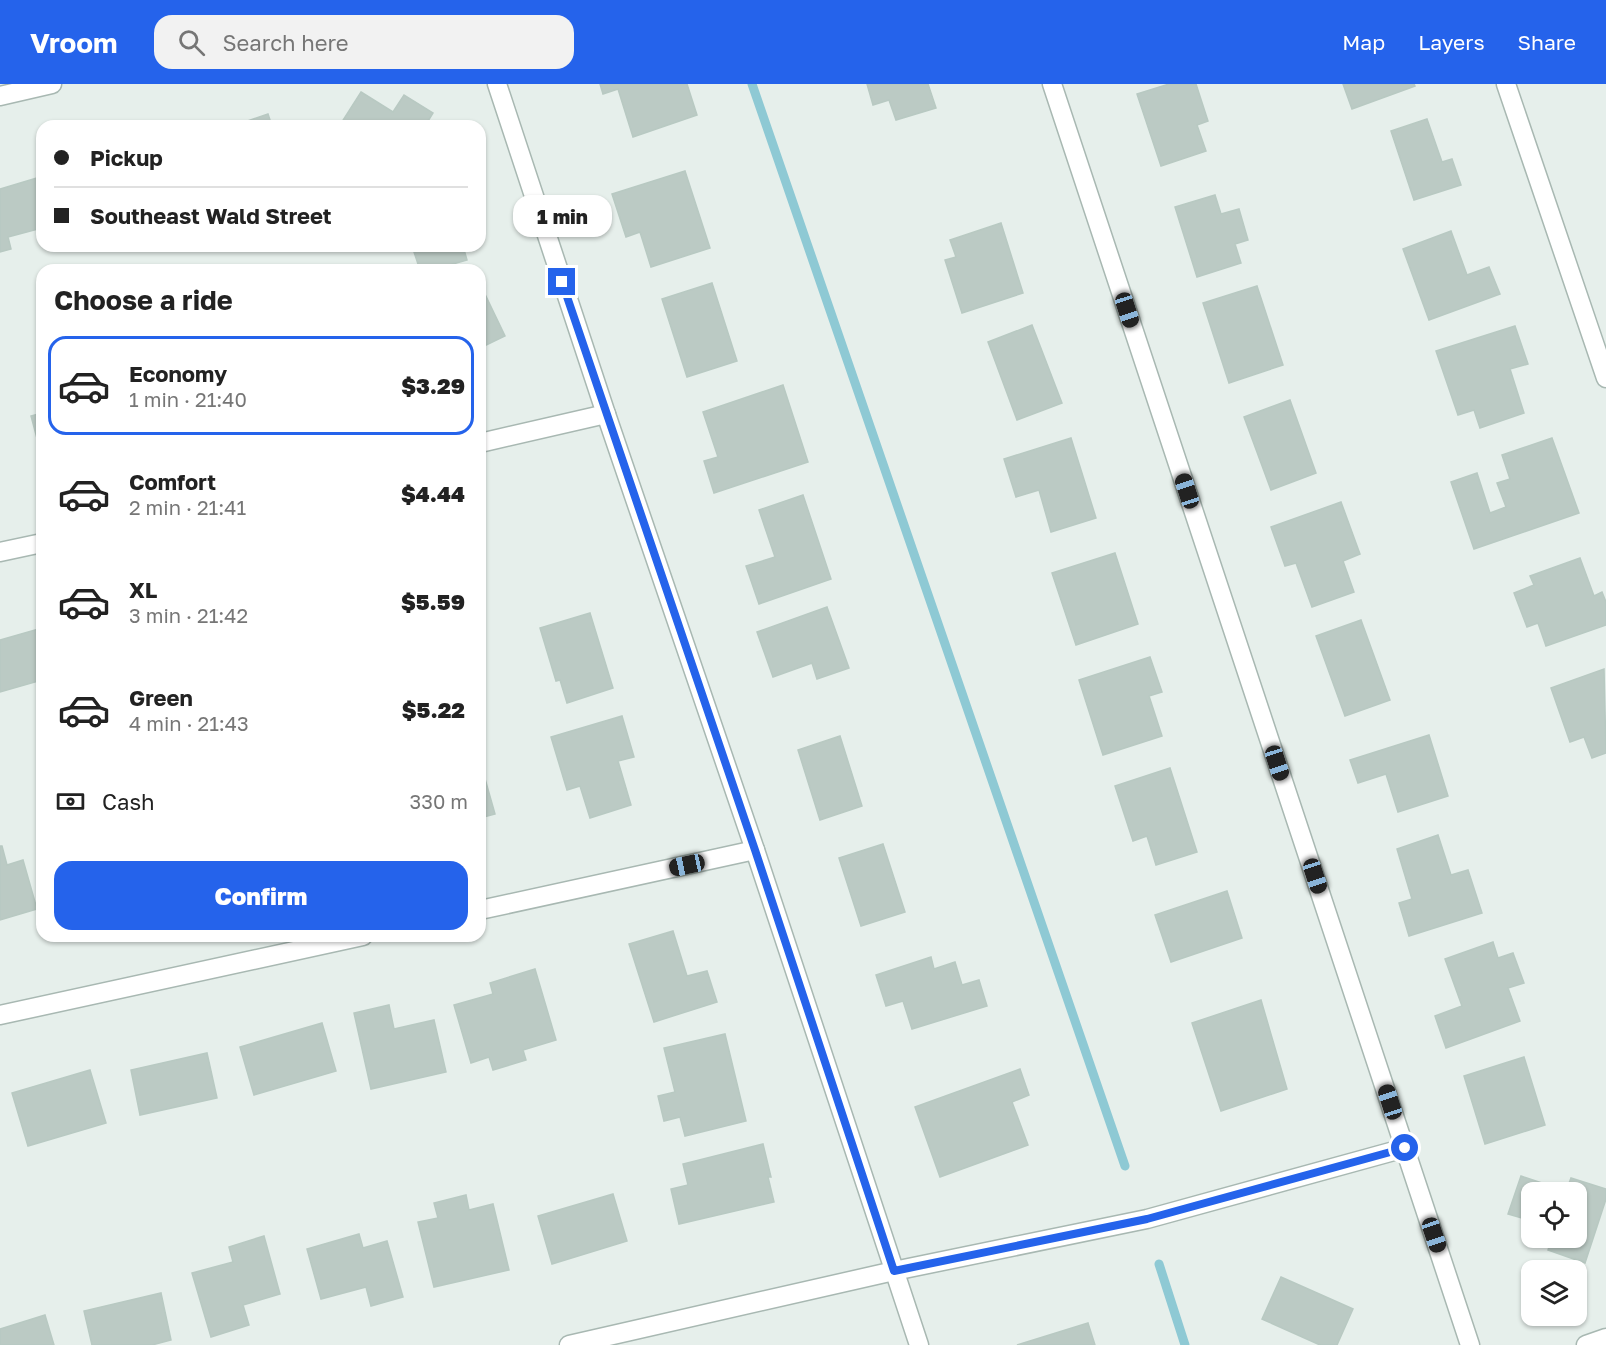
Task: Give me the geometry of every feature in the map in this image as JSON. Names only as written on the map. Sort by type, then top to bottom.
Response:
[{"type":"street","points":[[0,96],[52,84]]},
{"type":"street","points":[[497,84],[919,1345]]},
{"type":"street","points":[[1052,84],[1470,1345]]},
{"type":"street","points":[[1506,84],[1606,378]]},
{"type":"street","points":[[486,442],[606,414]]},
{"type":"street","points":[[0,552],[36,544]]},
{"type":"street","points":[[486,909],[755,850]]},
{"type":"street","points":[[0,1015],[335,942]]},
{"type":"street","points":[[569,1345],[894,1271],[1147,1219],[1405,1148]]},
{"type":"street","points":[[1586,1345],[1606,1338]]},
{"type":"building","points":[[600,84],[687,84],[697,115],[633,137],[618,89],[603,94]]},
{"type":"building","points":[[867,84],[928,84],[936,108],[896,120],[889,100],[873,105]]},
{"type":"building","points":[[1169,84],[1196,84],[1208,121],[1197,125],[1206,151],[1161,166],[1137,94]]},
{"type":"building","points":[[1343,84],[1414,84],[1415,86],[1352,109]]},
{"type":"building","points":[[361,92],[393,112],[404,95],[433,113],[429,120],[343,120]]},
{"type":"building","points":[[268,114],[270,120],[250,120]]},
{"type":"building","points":[[1427,119],[1442,162],[1452,159],[1461,185],[1414,200],[1391,131]]},
{"type":"building","points":[[685,171],[710,248],[651,267],[640,232],[626,237],[612,194]]},
{"type":"building","points":[[36,178],[36,230],[8,237],[11,249],[0,252],[0,189]]},
{"type":"building","points":[[1215,195],[1221,214],[1239,209],[1248,240],[1235,244],[1241,263],[1197,277],[1175,207]]},
{"type":"building","points":[[1001,223],[1023,293],[962,313],[945,260],[956,257],[950,240]]},
{"type":"building","points":[[1451,231],[1467,275],[1489,267],[1500,294],[1429,320],[1403,249]]},
{"type":"building","points":[[414,252],[465,252],[467,260],[453,264],[418,264]]},
{"type":"building","points":[[712,283],[737,361],[687,377],[662,299]]},
{"type":"building","points":[[1257,286],[1283,365],[1229,383],[1203,303]]},
{"type":"building","points":[[486,296],[505,336],[486,345]]},
{"type":"building","points":[[1032,325],[1062,403],[1017,420],[988,342]]},
{"type":"building","points":[[1515,326],[1528,364],[1510,369],[1524,413],[1480,428],[1474,410],[1458,415],[1436,351]]},
{"type":"building","points":[[783,385],[808,462],[714,493],[704,461],[718,457],[703,412]]},
{"type":"building","points":[[1290,400],[1316,473],[1271,490],[1244,417]]},
{"type":"building","points":[[36,415],[36,435],[31,416]]},
{"type":"building","points":[[1071,438],[1096,518],[1051,532],[1039,490],[1016,497],[1004,459]]},
{"type":"building","points":[[1552,438],[1579,513],[1474,549],[1451,482],[1477,473],[1490,513],[1506,507],[1497,483],[1510,479],[1502,455]]},
{"type":"building","points":[[803,495],[831,579],[759,604],[746,566],[775,557],[759,510]]},
{"type":"building","points":[[1341,502],[1360,554],[1343,561],[1354,592],[1312,607],[1296,563],[1285,566],[1271,527]]},
{"type":"building","points":[[1115,553],[1138,624],[1076,645],[1052,573]]},
{"type":"building","points":[[1580,558],[1594,596],[1602,592],[1606,602],[1606,625],[1546,646],[1538,623],[1527,627],[1514,593],[1534,585],[1530,576]]},
{"type":"building","points":[[827,607],[849,668],[817,679],[812,663],[773,677],[757,632]]},
{"type":"building","points":[[590,613],[613,688],[567,703],[560,680],[556,681],[540,628]]},
{"type":"building","points":[[1361,620],[1390,700],[1345,716],[1316,636]]},
{"type":"building","points":[[36,630],[36,682],[0,692],[0,640]]},
{"type":"building","points":[[1150,657],[1162,692],[1149,696],[1162,736],[1103,755],[1079,680]]},
{"type":"building","points":[[1604,669],[1606,753],[1592,758],[1584,737],[1570,742],[1551,688]]},
{"type":"building","points":[[622,716],[634,757],[618,761],[631,805],[590,818],[580,786],[567,790],[551,737]]},
{"type":"building","points":[[1429,735],[1448,796],[1398,812],[1386,774],[1358,783],[1350,760]]},
{"type":"building","points":[[840,736],[862,806],[820,820],[798,750]]},
{"type":"building","points":[[1170,768],[1197,852],[1156,865],[1147,836],[1133,841],[1115,786]]},
{"type":"building","points":[[486,782],[495,814],[486,816]]},
{"type":"building","points":[[1438,835],[1451,875],[1468,870],[1482,913],[1409,936],[1399,903],[1412,899],[1397,849]]},
{"type":"building","points":[[883,844],[905,912],[861,926],[839,858]]},
{"type":"building","points":[[0,846],[2,846],[7,865],[23,860],[36,909],[0,920]]},
{"type":"building","points":[[1227,891],[1242,938],[1171,962],[1155,915]]},
{"type":"building","points":[[673,931],[687,976],[707,971],[717,1002],[654,1022],[629,944]]},
{"type":"building","points":[[1493,942],[1498,958],[1513,953],[1524,983],[1508,988],[1520,1021],[1446,1048],[1435,1016],[1462,1006],[1445,959]]},
{"type":"building","points":[[931,957],[934,969],[955,962],[962,985],[979,980],[987,1006],[912,1029],[903,1001],[886,1006],[876,975]]},
{"type":"building","points":[[535,969],[556,1040],[523,1050],[526,1060],[493,1070],[489,1057],[471,1063],[454,1005],[493,994],[490,983]]},
{"type":"building","points":[[1261,1000],[1287,1089],[1221,1111],[1192,1023]]},
{"type":"building","points":[[389,1005],[394,1029],[434,1020],[446,1072],[371,1089],[354,1013]]},
{"type":"building","points":[[322,1023],[336,1071],[254,1095],[240,1047]]},
{"type":"building","points":[[725,1034],[746,1121],[685,1136],[680,1117],[664,1121],[658,1096],[675,1092],[664,1048]]},
{"type":"building","points":[[207,1053],[217,1098],[140,1115],[131,1070]]},
{"type":"building","points":[[1524,1057],[1545,1125],[1485,1144],[1464,1076]]},
{"type":"building","points":[[1020,1069],[1029,1095],[1012,1102],[1028,1145],[940,1177],[915,1107]]},
{"type":"building","points":[[90,1070],[106,1123],[28,1146],[12,1093]]},
{"type":"building","points":[[763,1144],[774,1202],[679,1224],[671,1189],[688,1185],[683,1164]]},
{"type":"building","points":[[1521,1176],[1539,1182],[1521,1182],[1521,1218],[1508,1214]]},
{"type":"building","points":[[1571,1178],[1584,1182],[1569,1182]]},
{"type":"building","points":[[1587,1183],[1606,1189],[1606,1199],[1586,1260],[1576,1260],[1548,1250],[1549,1248],[1587,1248]]},
{"type":"building","points":[[613,1194],[627,1241],[552,1264],[538,1216]]},
{"type":"building","points":[[466,1195],[469,1210],[493,1204],[509,1270],[434,1287],[418,1222],[438,1218],[434,1203]]},
{"type":"building","points":[[359,1234],[363,1248],[387,1241],[403,1297],[371,1306],[366,1287],[321,1299],[307,1249]]},
{"type":"building","points":[[264,1236],[280,1294],[243,1305],[249,1325],[211,1337],[192,1273],[233,1262],[229,1247]]},
{"type":"building","points":[[1281,1277],[1353,1309],[1337,1345],[1320,1345],[1262,1319]]},
{"type":"building","points":[[161,1293],[171,1340],[152,1345],[92,1345],[84,1311]]},
{"type":"building","points":[[45,1315],[54,1345],[0,1345],[0,1329]]},
{"type":"building","points":[[1088,1323],[1095,1345],[1017,1345]]},
{"type":"waterway","points":[[752,84],[1125,1166]]},
{"type":"waterway","points":[[1159,1264],[1185,1345]]},
{"type":"route","points":[[562,282],[755,850],[894,1271],[1147,1219],[1405,1148]]}]
